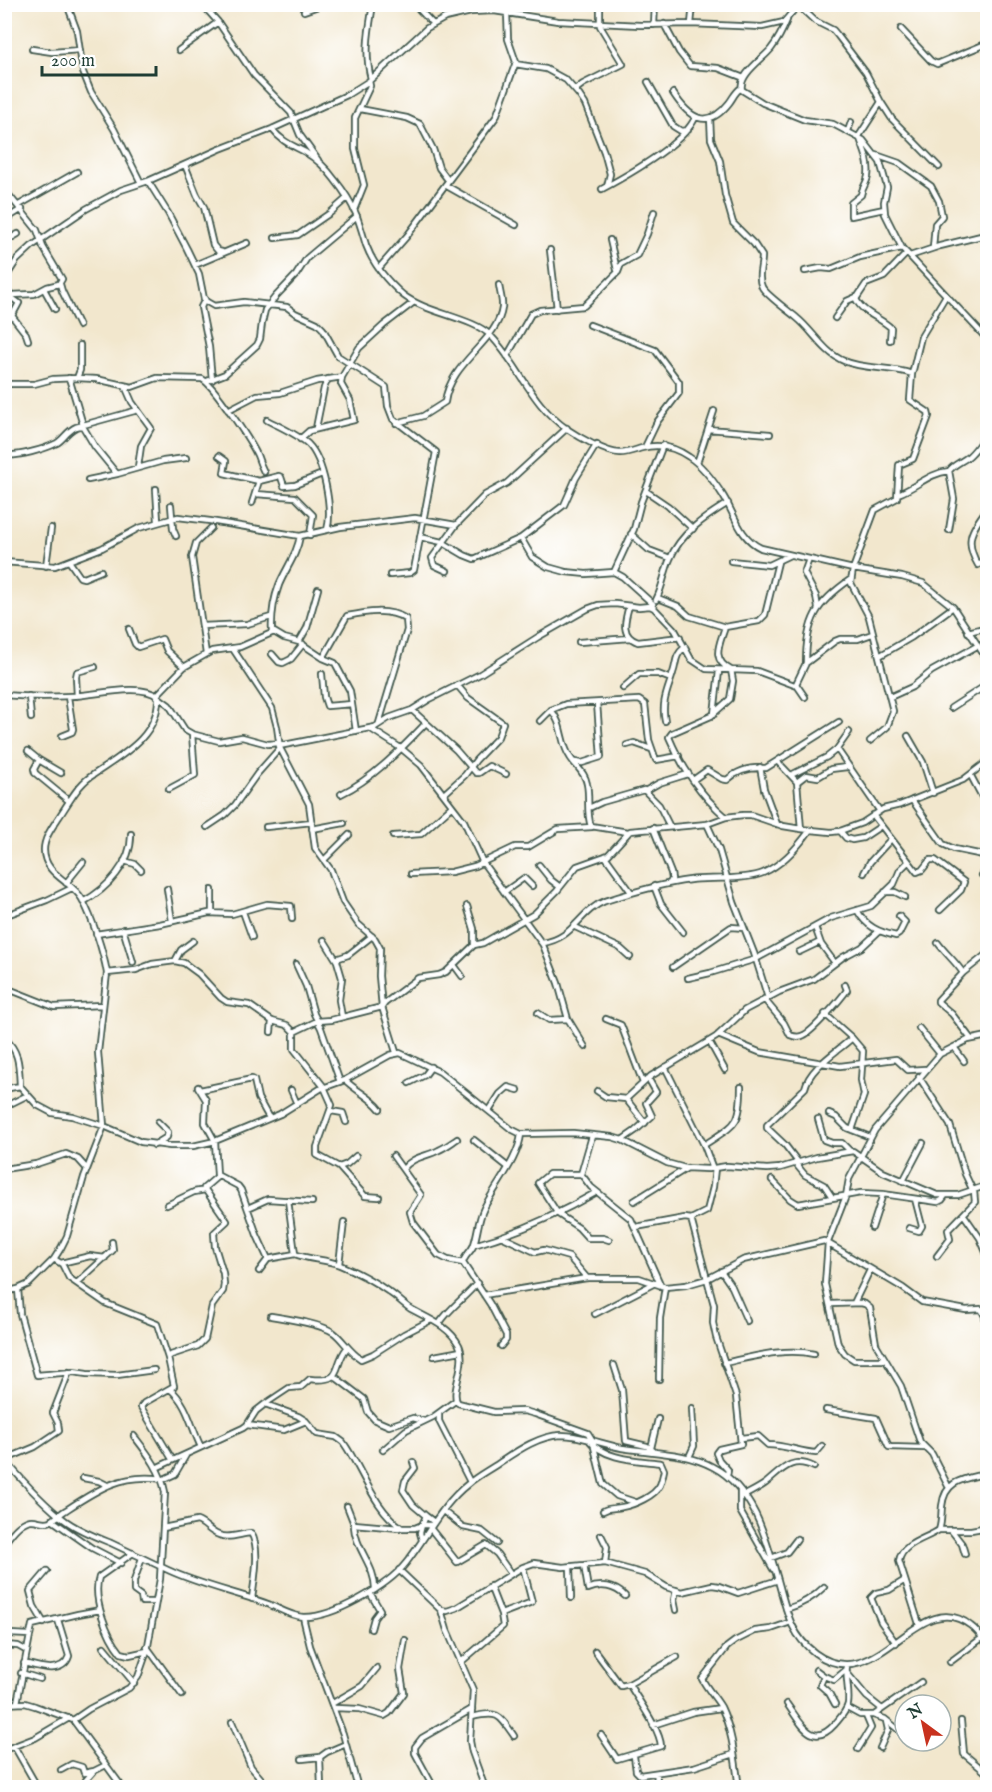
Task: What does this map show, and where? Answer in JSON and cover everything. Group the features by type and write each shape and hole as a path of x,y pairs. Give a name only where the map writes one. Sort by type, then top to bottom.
{"street":[{"path":"67,4 77,31 83,72 91,92 114,129 141,183"},
{"path":"202,4 218,22 249,69 289,110 300,135 320,163 336,180 356,213 369,251 392,286 414,302 468,323 489,334 507,356 534,397 567,428 619,453 645,447 663,446 677,450 697,462 712,478 741,529 753,544 761,548 853,569 902,577 928,586 953,607 987,661"},
{"path":"304,11 324,4"},
{"path":"4,384 34,384 69,378 96,379 125,386 136,386 161,378 192,378 210,381 225,374 257,345 263,317 269,305 296,275 307,258 356,213 364,184 355,149 355,118 370,86 367,59 368,33 373,6 360,4"},
{"path":"414,4 433,24"},
{"path":"575,90 623,64 615,47 601,28 600,4"},
{"path":"654,4 654,25"},
{"path":"691,24 693,4"},
{"path":"673,93 686,111 695,118 710,118 729,104 741,88 744,78 771,49 781,35 787,20 799,5 815,21 833,30 866,73 881,102 897,124 939,167"},
{"path":"5,276 17,260 41,239 86,209 121,190 148,182 347,95 370,80 433,24 461,14 493,6 507,13 546,20 762,27 780,24 787,20"},
{"path":"379,268 407,236 496,117 515,64 508,39 507,13"},
{"path":"179,50 218,22"},
{"path":"664,24 679,52 690,66 718,68 744,78"},
{"path":"901,29 931,62 937,64 987,43"},
{"path":"32,49 52,52 80,50"},
{"path":"515,64 546,69 561,77 584,102 604,152 610,174 605,188 666,150 688,130 695,118"},
{"path":"648,82 673,126 681,131 688,130"},
{"path":"741,88 745,93 763,103 805,120 833,124 859,136 880,162 887,187 884,209 902,248 987,340"},
{"path":"859,136 881,102"},
{"path":"360,109 407,118 420,124 433,149 446,183 516,225"},
{"path":"710,118 711,139 720,163 725,195 733,223 762,256 759,274 763,290 798,318 840,359 850,363 912,374"},
{"path":"848,131 851,122"},
{"path":"272,129 285,142 320,163"},
{"path":"859,136 867,158 868,179 861,195 851,203 851,216 884,209"},
{"path":"876,155 899,163 935,191 942,216 935,224 933,248"},
{"path":"185,165 196,195 204,207 213,245 222,252"},
{"path":"9,217 20,207 77,172"},
{"path":"148,182 168,213 195,265 204,299 201,308 209,347 210,381 256,453 264,472"},
{"path":"4,189 20,207 41,239 42,246 62,279 60,284 62,291 80,326"},
{"path":"275,237 289,238 298,235 347,198"},
{"path":"507,356 531,314 540,310 584,306 618,272 621,264 633,258 641,248 654,212"},
{"path":"4,242 18,234"},
{"path":"836,318 847,301 857,297 866,284 884,277 909,255 981,236"},
{"path":"610,240 618,272"},
{"path":"195,265 247,243"},
{"path":"805,271 830,269 860,257 902,248"},
{"path":"550,250 557,309"},
{"path":"11,295 34,294 60,284"},
{"path":"396,423 423,416 444,404 454,375 489,334 502,308 499,285"},
{"path":"44,290 55,309"},
{"path":"4,292 19,303 13,313 13,319 23,329 28,340"},
{"path":"857,297 856,301 862,308 884,320 891,328 890,340"},
{"path":"870,741 883,732 891,721 893,711 867,609 852,585 851,579 875,510 894,501 898,494 899,465 913,459 929,416 926,411 910,400 912,374 922,335 945,297"},
{"path":"204,299 214,306 237,302 287,307 318,323 338,356 386,387 390,413 396,423 436,453 413,572 390,575"},
{"path":"300,439 316,428 354,420 350,398 340,382 342,377 359,348 414,302"},
{"path":"590,325 655,350 679,381 679,393 657,422 645,447"},
{"path":"77,378 80,370 80,345"},
{"path":"228,410 257,395 280,393 342,377"},
{"path":"69,378 82,425 95,447 117,474"},
{"path":"316,428 328,379"},
{"path":"125,386 151,428 141,446 138,467"},
{"path":"4,455 26,454 57,443 69,430 138,410"},
{"path":"697,462 714,411"},
{"path":"267,420 300,439 315,454 322,474 329,511 327,530"},
{"path":"447,571 432,563 433,555 456,525 485,495 507,483 567,428"},
{"path":"708,429 770,434"},
{"path":"898,494 910,490 932,474 949,471 969,456 987,431"},
{"path":"420,537 442,542 474,559 520,538 564,505 576,478 597,444"},
{"path":"614,572 631,534 663,446"},
{"path":"219,456 225,461 223,471 225,474 259,481 279,476 284,486 296,485 322,474"},
{"path":"88,480 163,461 186,458"},
{"path":"949,471 954,499 949,530"},
{"path":"252,502 259,481"},
{"path":"156,489 158,521"},
{"path":"646,491 668,506 693,529"},
{"path":"256,494 289,496 297,499 313,515 310,535"},
{"path":"4,695 68,697 134,690 150,692 169,705 185,730 212,740 242,737 279,746 371,729 393,716 412,710 502,661 587,609 609,604 652,605 658,598 670,558 676,548 693,529 728,503"},
{"path":"171,505 176,536"},
{"path":"987,509 972,528 970,545 970,551 978,565 987,560"},
{"path":"4,562 55,566 102,548 139,528 172,518 210,520 300,536 387,520 423,518 456,525"},
{"path":"46,566 51,528"},
{"path":"206,654 192,557 196,543 212,528"},
{"path":"631,534 646,548 670,558"},
{"path":"272,633 271,617 279,584 295,556 300,536"},
{"path":"520,538 534,559 552,568 586,574 614,572 623,576 671,624 691,659 702,667 719,671 757,671 797,686 805,697"},
{"path":"731,561 763,565 778,562 790,555"},
{"path":"809,559 804,573 816,596 818,608"},
{"path":"69,561 80,577 84,578 101,571"},
{"path":"658,598 678,606 689,616 724,627 764,618 778,562"},
{"path":"806,663 814,615 835,591 851,579"},
{"path":"272,654 283,663 291,658 307,628 318,590"},
{"path":"629,606 624,626 630,638"},
{"path":"880,655 905,641 953,607"},
{"path":"323,658 347,616 387,612 403,616 407,620 403,644 378,725"},
{"path":"202,626 247,624 271,617"},
{"path":"724,627 718,654 723,666 731,670"},
{"path":"968,632 987,627"},
{"path":"129,629 138,647 162,639 167,651 184,667"},
{"path":"4,1292 29,1284 54,1259 67,1236 87,1169 104,1126 98,1052 107,973 103,953 83,902 72,888 51,870 44,850 50,830 69,801 90,777 129,750 147,732 158,709 157,696 184,667 217,649 233,649 272,633 301,643 336,664 350,691 356,731"},
{"path":"797,686 798,676 806,663 835,641 858,639 872,634"},
{"path":"579,642 630,638 638,642 680,637"},
{"path":"890,697 910,689 932,671 977,646"},
{"path":"664,721 663,701 674,670 674,661 685,647"},
{"path":"233,649 272,708 278,727 279,746 309,804 315,848 331,870 343,902 358,924 377,942 382,954 379,976 382,1006 396,1052 431,1067 511,1129 521,1134 573,1133 612,1137 667,1163 687,1168 734,1166 767,1170 850,1151 857,1153 872,1166 903,1181 945,1196 974,1191 987,1185"},
{"path":"77,696 78,672 95,667"},
{"path":"726,817 711,803 688,774 669,735 714,714 730,699 733,681 731,670"},
{"path":"714,714 719,671"},
{"path":"322,674 326,705 352,704"},
{"path":"623,688 639,674 658,674 671,679"},
{"path":"951,708 987,684"},
{"path":"444,794 465,775 470,766 498,737 503,722 471,700 457,685"},
{"path":"29,696 31,718"},
{"path":"62,736 72,732 73,729 68,697"},
{"path":"540,721 551,710 567,704 633,700 644,703 651,749 656,760 679,756"},
{"path":"575,762 601,757 597,703"},
{"path":"412,710 456,750 478,774 489,766 506,774"},
{"path":"551,710 558,721 570,758 580,768 587,783 588,816 592,827"},
{"path":"693,780 707,770 727,780 735,773 760,767 766,768 839,722"},
{"path":"341,794 354,788 402,749 425,724"},
{"path":"371,729 402,749 427,772 467,825 483,863 542,943 558,982 568,1019 585,1047"},
{"path":"791,775 819,762 837,749 849,732"},
{"path":"169,789 195,775 192,734"},
{"path":"908,736 923,762 933,793"},
{"path":"627,745 633,743 651,749"},
{"path":"207,827 235,805 279,746"},
{"path":"837,749 847,767 879,810"},
{"path":"28,751 61,773"},
{"path":"39,760 34,769 35,773 69,801"},
{"path":"411,874 452,872 483,863 515,847 528,847 558,829 592,827 628,832 707,824 726,817 751,815 801,829 840,831 861,823 879,810 900,806 971,776 987,761"},
{"path":"778,762 797,782 801,829"},
{"path":"760,767 764,789 777,824"},
{"path":"797,782 807,775 818,777 831,769 847,767"},
{"path":"589,808 612,799 645,791 659,783 688,774"},
{"path":"971,776 987,808"},
{"path":"645,791 659,805 670,827"},
{"path":"912,800 943,844 954,849 987,856"},
{"path":"393,836 421,834 452,806"},
{"path":"873,815 918,873 930,860 935,860 963,882 958,893 940,910"},
{"path":"266,827 312,822"},
{"path":"312,829 344,823"},
{"path":"707,824 719,850 726,878 756,959 766,998 790,1035 794,1037 805,1035 846,991 845,985"},
{"path":"840,831 846,838 858,840 881,826"},
{"path":"652,828 671,873 670,883"},
{"path":"542,943 556,940 575,927 594,906 631,892 670,883 763,873 781,862 810,830"},
{"path":"294,1032 317,1021 382,1006 418,978 439,975 454,965 474,945 483,943 526,919 545,903 579,864 605,856 628,832"},
{"path":"83,902 107,886 130,848 131,834"},
{"path":"325,860 349,835"},
{"path":"864,873 870,862 891,839"},
{"path":"605,856 631,892"},
{"path":"124,861 135,864 141,870"},
{"path":"66,883 83,862"},
{"path":"688,978 710,974 756,959 831,918 872,905 894,884 900,870 908,862"},
{"path":"539,865 551,880 560,886"},
{"path":"982,874 987,878"},
{"path":"504,892 524,878 532,886"},
{"path":"654,886 661,904 683,932"},
{"path":"4,916 72,888"},
{"path":"167,889 172,921"},
{"path":"212,890 212,913"},
{"path":"885,892 895,892 905,897"},
{"path":"96,934 212,913 232,914 267,904 290,905 292,919"},
{"path":"467,906 474,929 474,945"},
{"path":"857,910 863,919 878,932 898,935 905,921 898,916"},
{"path":"243,912 252,937"},
{"path":"575,927 620,948 630,957"},
{"path":"673,967 730,927 744,928"},
{"path":"815,927 820,942 835,963"},
{"path":"123,929 133,962"},
{"path":"626,1099 648,1078 718,1035 736,1016 766,998 814,979 862,947 878,932"},
{"path":"336,959 348,955 372,936"},
{"path":"324,940 336,959 342,978 339,1000 342,1017"},
{"path":"174,961 181,950 193,941"},
{"path":"799,952 820,942"},
{"path":"938,943 963,973"},
{"path":"971,1039 952,1014 938,1001 963,973 987,953"},
{"path":"107,973 136,970 152,964 174,961 186,964 227,1002 249,1005 272,1021 287,1025 294,1032 294,1049 324,1087 331,1102 331,1111 316,1152 320,1158 339,1167 365,1196 379,1197"},
{"path":"296,964 343,1081 369,1098 380,1109"},
{"path":"454,965 462,976"},
{"path":"11,990 54,1007 102,1005"},
{"path":"537,1013 549,1020 568,1019"},
{"path":"825,1014 863,1051 861,1080 864,1095 852,1130"},
{"path":"606,1019 621,1025 643,1083"},
{"path":"271,1032 272,1021"},
{"path":"919,1028 940,1054"},
{"path":"718,1035 759,1052 822,1063 840,1066 897,1059 908,1070 925,1070"},
{"path":"884,1360 856,1360 845,1353 838,1344 825,1276 828,1242 846,1196 847,1186 870,1137 940,1054 971,1039 987,1036"},
{"path":"4,1038 15,1047 20,1086 43,1110 104,1126 141,1142 154,1145 193,1146 215,1141 269,1118 324,1087 343,1081 396,1052"},
{"path":"833,1197 824,1185 805,1175 785,1145 767,1128 767,1125 805,1088 808,1079 822,1063 852,1038"},
{"path":"709,1041 725,1070"},
{"path":"954,1047 964,1061"},
{"path":"409,1083 426,1075 431,1067"},
{"path":"636,1227 654,1222 691,1219 704,1214 713,1187 714,1168 665,1067"},
{"path":"919,1077 948,1123 965,1174 974,1191 975,1202 947,1231 950,1239 937,1256"},
{"path":"268,1259 256,1235 248,1208 238,1186 219,1176 215,1165 215,1141 206,1124 206,1100 199,1088 252,1078 258,1098 269,1118"},
{"path":"622,1140 652,1115 646,1103 656,1094 648,1078"},
{"path":"4,1089 20,1086"},
{"path":"489,1111 504,1089 512,1087 518,1090"},
{"path":"704,1145 738,1119 741,1109 741,1087"},
{"path":"291,1090 297,1104"},
{"path":"597,1091 606,1096 626,1099 645,1123"},
{"path":"4,1107 28,1095"},
{"path":"331,1111 343,1113 346,1122"},
{"path":"829,1114 836,1117 847,1128 870,1137"},
{"path":"818,1119 824,1140 842,1143 850,1151"},
{"path":"154,1145 166,1137 168,1132 158,1122"},
{"path":"463,1263 464,1257 474,1245 480,1218 508,1167 520,1142 521,1134"},
{"path":"581,1174 592,1136"},
{"path":"403,1169 418,1157 437,1152 457,1139"},
{"path":"474,1140 508,1167"},
{"path":"903,1181 923,1143"},
{"path":"4,1169 36,1164 66,1154 78,1160 87,1169"},
{"path":"339,1167 347,1164 356,1156"},
{"path":"393,1156 421,1195 410,1212 413,1222 440,1257 463,1263 506,1335 506,1340 501,1346"},
{"path":"634,1201 687,1168"},
{"path":"581,1174 549,1173 539,1181 558,1214 579,1228 588,1238 609,1240"},
{"path":"581,1174 591,1187 631,1219 663,1286 659,1378"},
{"path":"205,1190 207,1184 219,1176"},
{"path":"772,1180 796,1204 807,1204 855,1193 884,1194 938,1202 945,1196"},
{"path":"847,1186 855,1193"},
{"path":"167,1205 190,1193 205,1190"},
{"path":"168,1358 198,1346 205,1339 213,1306 223,1291 223,1273 213,1237 215,1230 227,1221 205,1190"},
{"path":"474,1245 503,1237 558,1214 595,1193"},
{"path":"872,1228 884,1194"},
{"path":"248,1208 268,1199 312,1202"},
{"path":"909,1228 919,1231 922,1226 915,1199"},
{"path":"288,1200 295,1254"},
{"path":"964,1215 980,1238 987,1257"},
{"path":"691,1219 714,1305 713,1323 716,1337 736,1396 741,1444 717,1450 718,1460 728,1470 727,1476"},
{"path":"339,1264 344,1222"},
{"path":"503,1237 535,1252 544,1250 569,1257 587,1278"},
{"path":"484,1295 587,1278 639,1278 663,1286 686,1285 707,1279 748,1258 820,1241 828,1242 924,1303 971,1310 980,1309 987,1304"},
{"path":"77,1283 113,1250 112,1242"},
{"path":"259,1271 268,1259 295,1254 339,1264 387,1290 410,1309 439,1324 456,1340 461,1351 462,1365 455,1401 439,1413 406,1430 383,1450"},
{"path":"60,1263 90,1256 105,1258"},
{"path":"54,1259 60,1263 69,1278 105,1303 157,1324 161,1331 174,1386 141,1407 172,1459"},
{"path":"854,1303 870,1270"},
{"path":"721,1271 732,1287 747,1320"},
{"path":"439,1324 451,1307 465,1297 477,1283"},
{"path":"595,1314 655,1283"},
{"path":"18,1289 20,1314 36,1374 39,1376 69,1372 117,1374 154,1370"},
{"path":"831,1304 865,1304 870,1308 874,1341 901,1386 920,1442 935,1458 948,1486"},
{"path":"980,1309 984,1312 986,1321 987,1341"},
{"path":"271,1316 333,1332 358,1358 364,1358 431,1320"},
{"path":"156,1468 247,1425 256,1411 289,1388 301,1387 310,1379 322,1380 334,1376 339,1369 341,1356 347,1348"},
{"path":"434,1356 461,1351"},
{"path":"724,1362 802,1351 814,1354"},
{"path":"614,1365 622,1390 625,1439 627,1442 653,1450"},
{"path":"69,1372 53,1413 59,1431 35,1447 5,1460 58,1515 81,1530 207,1586 252,1599 295,1616 303,1617 333,1610 373,1592 399,1570 443,1511 470,1482 516,1452 548,1437 561,1435 592,1443 689,1457 727,1476 754,1509 794,1632 815,1653 847,1670 867,1697 882,1709"},
{"path":"334,1376 364,1399 368,1412 375,1420 389,1426 412,1418 424,1421"},
{"path":"170,1389 185,1407 201,1447"},
{"path":"455,1401 478,1409 524,1412 543,1416 588,1433 603,1484 621,1498 636,1502"},
{"path":"265,1404 306,1421 317,1434 336,1437 343,1442 383,1509 402,1528"},
{"path":"689,1457 694,1446 692,1408"},
{"path":"826,1410 876,1418 888,1447 925,1448"},
{"path":"439,1413 439,1421 470,1482"},
{"path":"653,1450 658,1419"},
{"path":"247,1425 284,1430 306,1421"},
{"path":"4,1750 41,1735 117,1695 134,1683 147,1649 156,1602 165,1492 156,1468 134,1436"},
{"path":"741,1438 758,1436 768,1445 778,1445 804,1453 816,1453 822,1446"},
{"path":"592,1443 603,1453 661,1463 664,1470 659,1487 636,1502 619,1508 610,1507 603,1511"},
{"path":"4,1544 27,1521 43,1523 52,1520 107,1485 129,1478 162,1479 175,1474 186,1455"},
{"path":"413,1462 415,1468 405,1480 403,1490 413,1505 426,1516 457,1562 486,1545 497,1554 511,1574"},
{"path":"744,1496 785,1467 800,1463 813,1467"},
{"path":"939,1530 943,1498 948,1486 957,1481 987,1473"},
{"path":"83,1478 107,1485"},
{"path":"740,1491 740,1510 777,1578"},
{"path":"347,1506 356,1535 374,1576 373,1592 380,1610 374,1618 371,1629"},
{"path":"443,1511 463,1527 482,1531 496,1543"},
{"path":"422,1540 420,1533 426,1516"},
{"path":"52,1520 92,1548 121,1563"},
{"path":"163,1528 197,1521 225,1537 251,1533 254,1535 256,1554 252,1599"},
{"path":"354,1524 402,1528 432,1525"},
{"path":"919,1624 899,1561 900,1556 911,1544 939,1530 971,1530 987,1527"},
{"path":"951,1530 962,1544 965,1554"},
{"path":"601,1535 607,1547 605,1563"},
{"path":"771,1558 787,1552 797,1539"},
{"path":"133,1553 99,1577 97,1594 100,1610 122,1653 129,1655 147,1649"},
{"path":"142,1558 134,1581 134,1591 141,1596 142,1602 156,1602"},
{"path":"441,1610 456,1608 490,1586 534,1563 570,1567 605,1563 645,1574 682,1592 719,1586 738,1593 777,1578"},
{"path":"584,1564 585,1574 594,1586 613,1587 626,1596"},
{"path":"501,1614 532,1602 523,1567"},
{"path":"570,1567 571,1598"},
{"path":"399,1570 441,1610 473,1690 471,1746 485,1788"},
{"path":"44,1623 34,1606 30,1591 47,1571"},
{"path":"896,1643 881,1622 872,1598 876,1593 889,1590 905,1580"},
{"path":"461,1662 502,1626 501,1614 490,1586"},
{"path":"786,1609 798,1606 824,1587"},
{"path":"676,1590 674,1600 676,1610"},
{"path":"17,1703 32,1625 100,1610"},
{"path":"303,1617 310,1646 334,1706 358,1788"},
{"path":"816,1670 834,1680 847,1670 896,1643 919,1624 935,1617 959,1618 972,1626 987,1645"},
{"path":"24,1663 41,1669 62,1666 68,1660 69,1656 58,1620"},
{"path":"739,1788 730,1734 721,1708 702,1679 727,1647 755,1631 771,1629 791,1622"},
{"path":"9,1634 30,1635"},
{"path":"950,1662 982,1638"},
{"path":"334,1706 359,1709 384,1716 389,1713 404,1693 400,1669 405,1640"},
{"path":"4,1645 18,1646 27,1651"},
{"path":"104,1647 134,1683"},
{"path":"147,1649 182,1695"},
{"path":"595,1651 620,1685 628,1684 677,1657"},
{"path":"334,1706 357,1690 377,1668"},
{"path":"787,1704 808,1733 815,1736 823,1734 847,1708 847,1670"},
{"path":"21,1673 40,1679"},
{"path":"824,1676 820,1685 829,1693 835,1704"},
{"path":"847,1708 866,1716 873,1715 921,1682"},
{"path":"601,1735 617,1760 661,1746 653,1725 628,1684"},
{"path":"4,1704 17,1703 35,1706 71,1719 123,1788"},
{"path":"653,1725 693,1712 721,1708"},
{"path":"434,1788 415,1753 415,1748 422,1738 472,1709"},
{"path":"472,1717 487,1713 498,1715 514,1736"},
{"path":"873,1715 885,1719 893,1725"},
{"path":"858,1749 871,1728 866,1716"},
{"path":"880,1748 888,1730 885,1719"},
{"path":"961,1721 964,1754 987,1774"},
{"path":"232,1722 251,1767 269,1788"},
{"path":"302,1759 320,1757 346,1744"},
{"path":"14,1746 38,1788"},
{"path":"634,1756 638,1773 657,1773 694,1767 734,1754"},
{"path":"320,1757 321,1788"},
{"path":"62,1770 72,1764 82,1767 84,1773 106,1765"},
{"path":"86,1780 94,1771"},
{"path":"656,1788 657,1773"},
{"path":"277,1788 283,1784"}]}
